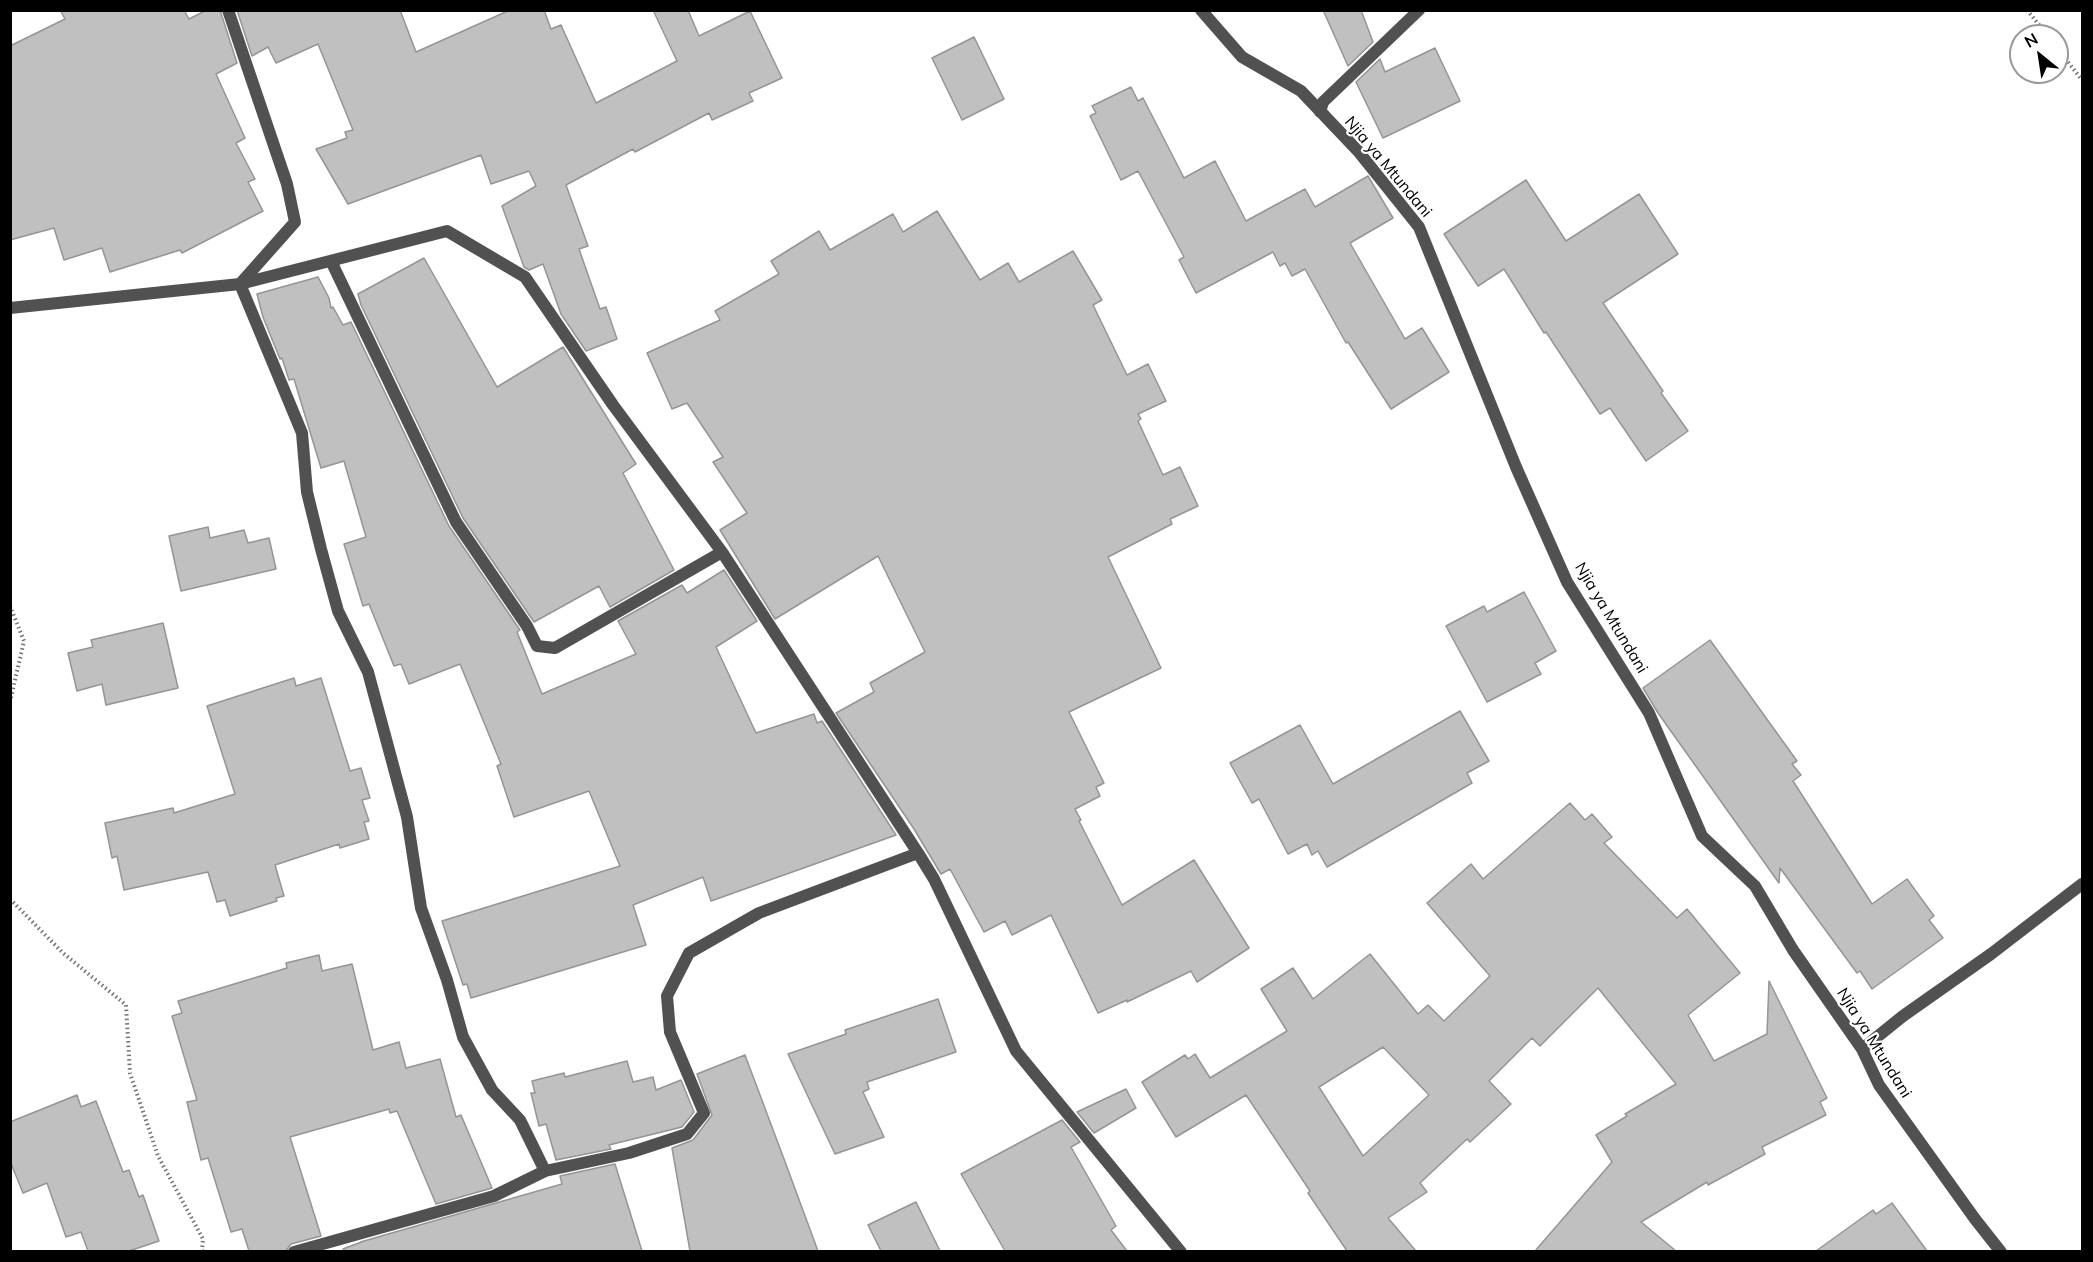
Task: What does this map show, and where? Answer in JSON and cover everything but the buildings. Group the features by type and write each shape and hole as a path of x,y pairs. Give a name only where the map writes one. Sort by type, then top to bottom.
{"street":[{"path":"228,10 287,184 295,222 240,284"},
{"name":"Njia ya Mtundani","path":"1201,10 1242,57 1301,91 1358,151 1419,227 1516,466 1567,582 1649,713 1702,836 1755,886 1793,950 1862,1049 1879,1084 1975,1219 2001,1251"},
{"path":"1320,112 1323,102 1419,10"},
{"path":"10,308 240,284 447,231 525,277 613,405 722,552 918,853 934,879 1016,1051 1181,1251"},
{"path":"331,261 456,522 527,626 537,646 555,648 722,552"},
{"path":"240,284 302,433 307,492 327,570 338,611 368,672 406,817 421,908 447,980 463,1037 492,1090 520,1120 545,1171"},
{"path":"294,1251 494,1196 545,1171 629,1153 687,1134 704,1113 670,1032 667,996 689,953 759,913 918,853"},
{"path":"1862,1049 1903,1016 1991,954 2082,884"}],"path":[{"path":"2027,10 2038,24"},
{"path":"2069,63 2082,80"},
{"path":"10,702 24,641 11,609"},
{"path":"10,899 63,953 126,1005 130,1073 158,1156 203,1239 203,1251"}]}
